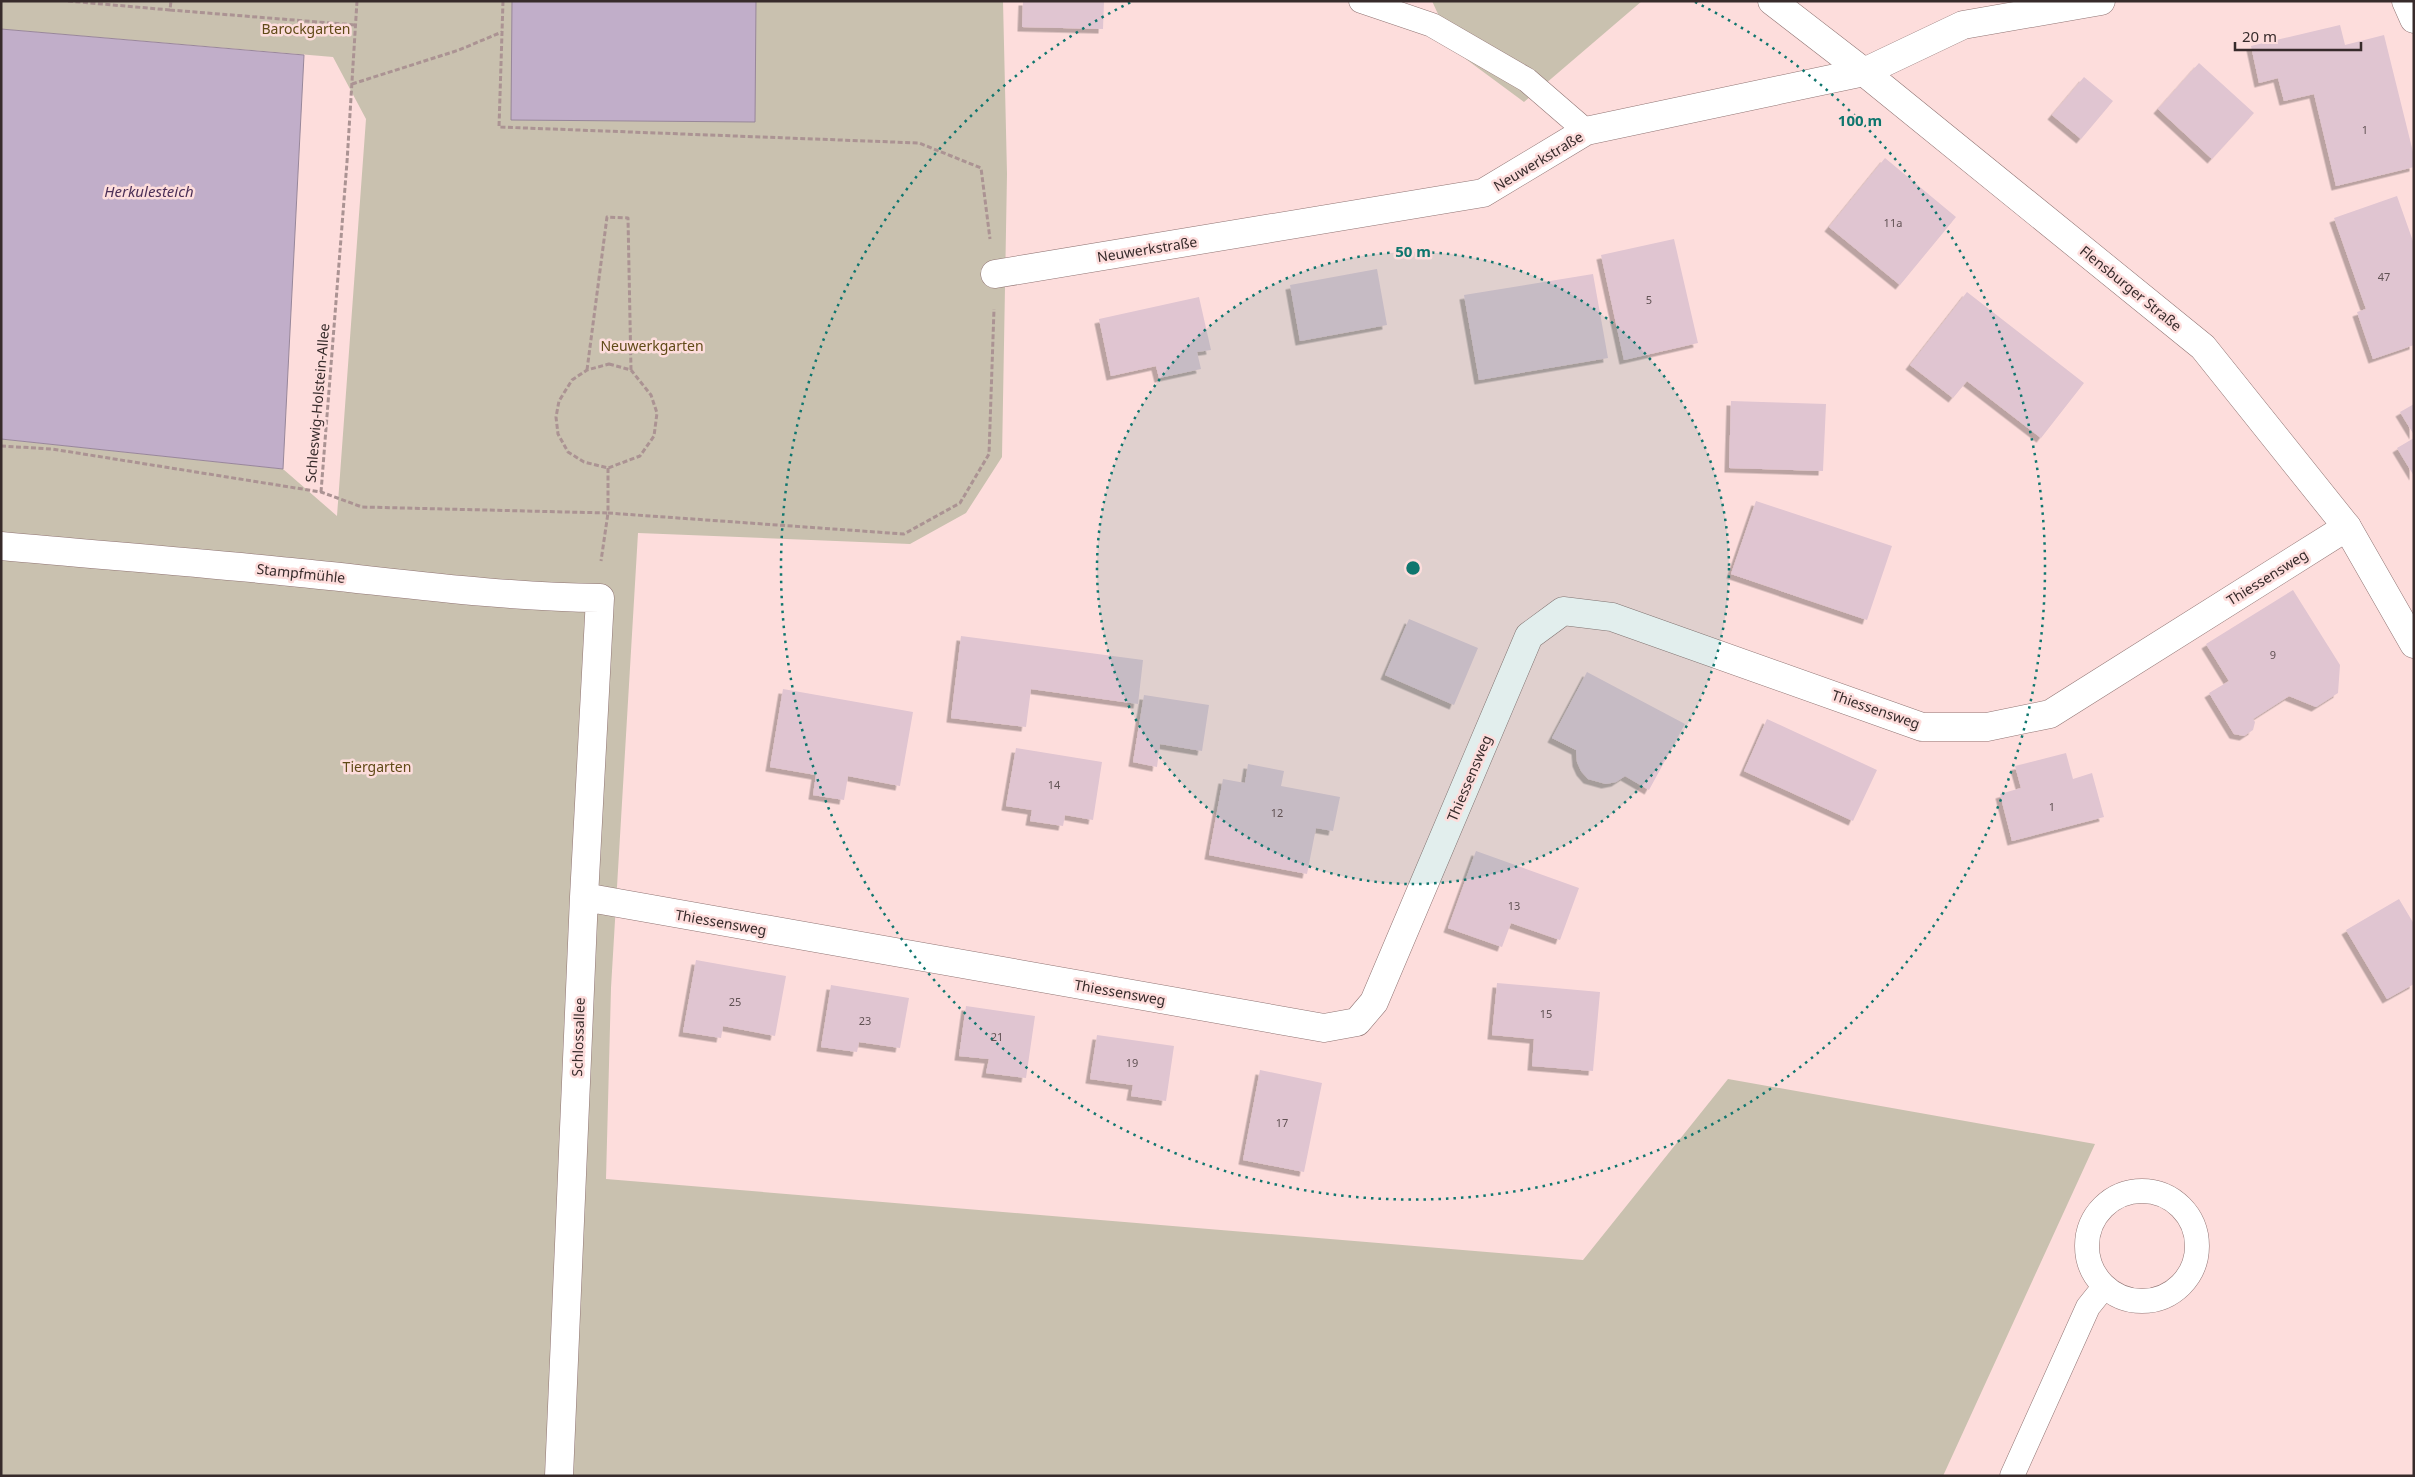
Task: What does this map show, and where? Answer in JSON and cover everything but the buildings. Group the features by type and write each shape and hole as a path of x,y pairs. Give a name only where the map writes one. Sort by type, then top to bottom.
{"street":[{"name":"Flensburger Straße","path":"1772,1 1864,72 2204,347 2347,528 2414,644"},
{"name":"Neuwerkstraße","path":"995,274 1483,193 1586,132 1864,72 1963,25 2101,1"},
{"path":"2406,1 2414,19"},
{"name":"Thiessensweg","path":"584,897 1324,1028 1357,1022 1374,1002 1529,636 1564,611 1612,617 1922,726 1987,727 2050,714 2347,528"},
{"name":"Stampfmühle","path":"1,546 292,572 460,591 553,598 600,598"},
{"name":"Schlossallee","path":"559,1476 584,897 600,598"}],"lane":[{"path":"1361,1 1403,9 1527,80 1586,132"},
{"path":"2133,1191 2151,1191 2169,1198 2183,1209 2194,1225 2198,1244 2196,1262 2188,1279 2174,1292 2157,1300 2138,1302 2120,1298 2104,1287 2093,1273 2088,1257 2087,1239 2092,1222 2102,1208 2116,1197 2133,1191"},
{"path":"2012,1476 2088,1308 2104,1287"}],"path":[{"path":"68,1 356,24"},
{"path":"170,10 172,1"},
{"name":"Schleswig-Holstein-Allee","path":"357,1 321,492 362,507 608,513 904,534 960,503 989,454 995,274 981,168 918,143 500,126 502,32"},
{"path":"352,84 459,50 502,32 503,1"},
{"path":"587,370 607,217 628,218 631,370"},
{"path":"609,364 631,370 651,394 657,413 654,436 640,456 608,468 584,462 568,452 558,434 556,417 559,401 572,380 587,370 609,364"},
{"path":"1,446 52,449 321,492"},
{"path":"600,598 601,554 608,513 608,468"}],"green space":[{"path":"1,1 1003,1 1007,174 1002,457 966,513 910,544 638,533 611,988 606,1179 1583,1260 1728,1079 2095,1144 1943,1476 1,1476 1,439 283,469 337,516 366,119 333,57 1,29"},
{"path":"1432,1 1642,1 1524,102 1455,51"}],"water":[{"path":"512,1 756,1 755,122 511,120"},
{"name":"Herkulesteich","path":"1,29 304,55 283,469 1,439"}],"park label":[{"name":"Barockgarten","path":"306,28"},
{"name":"Neuwerkgarten","path":"652,345"},
{"name":"Tiergarten","path":"377,766"}]}
